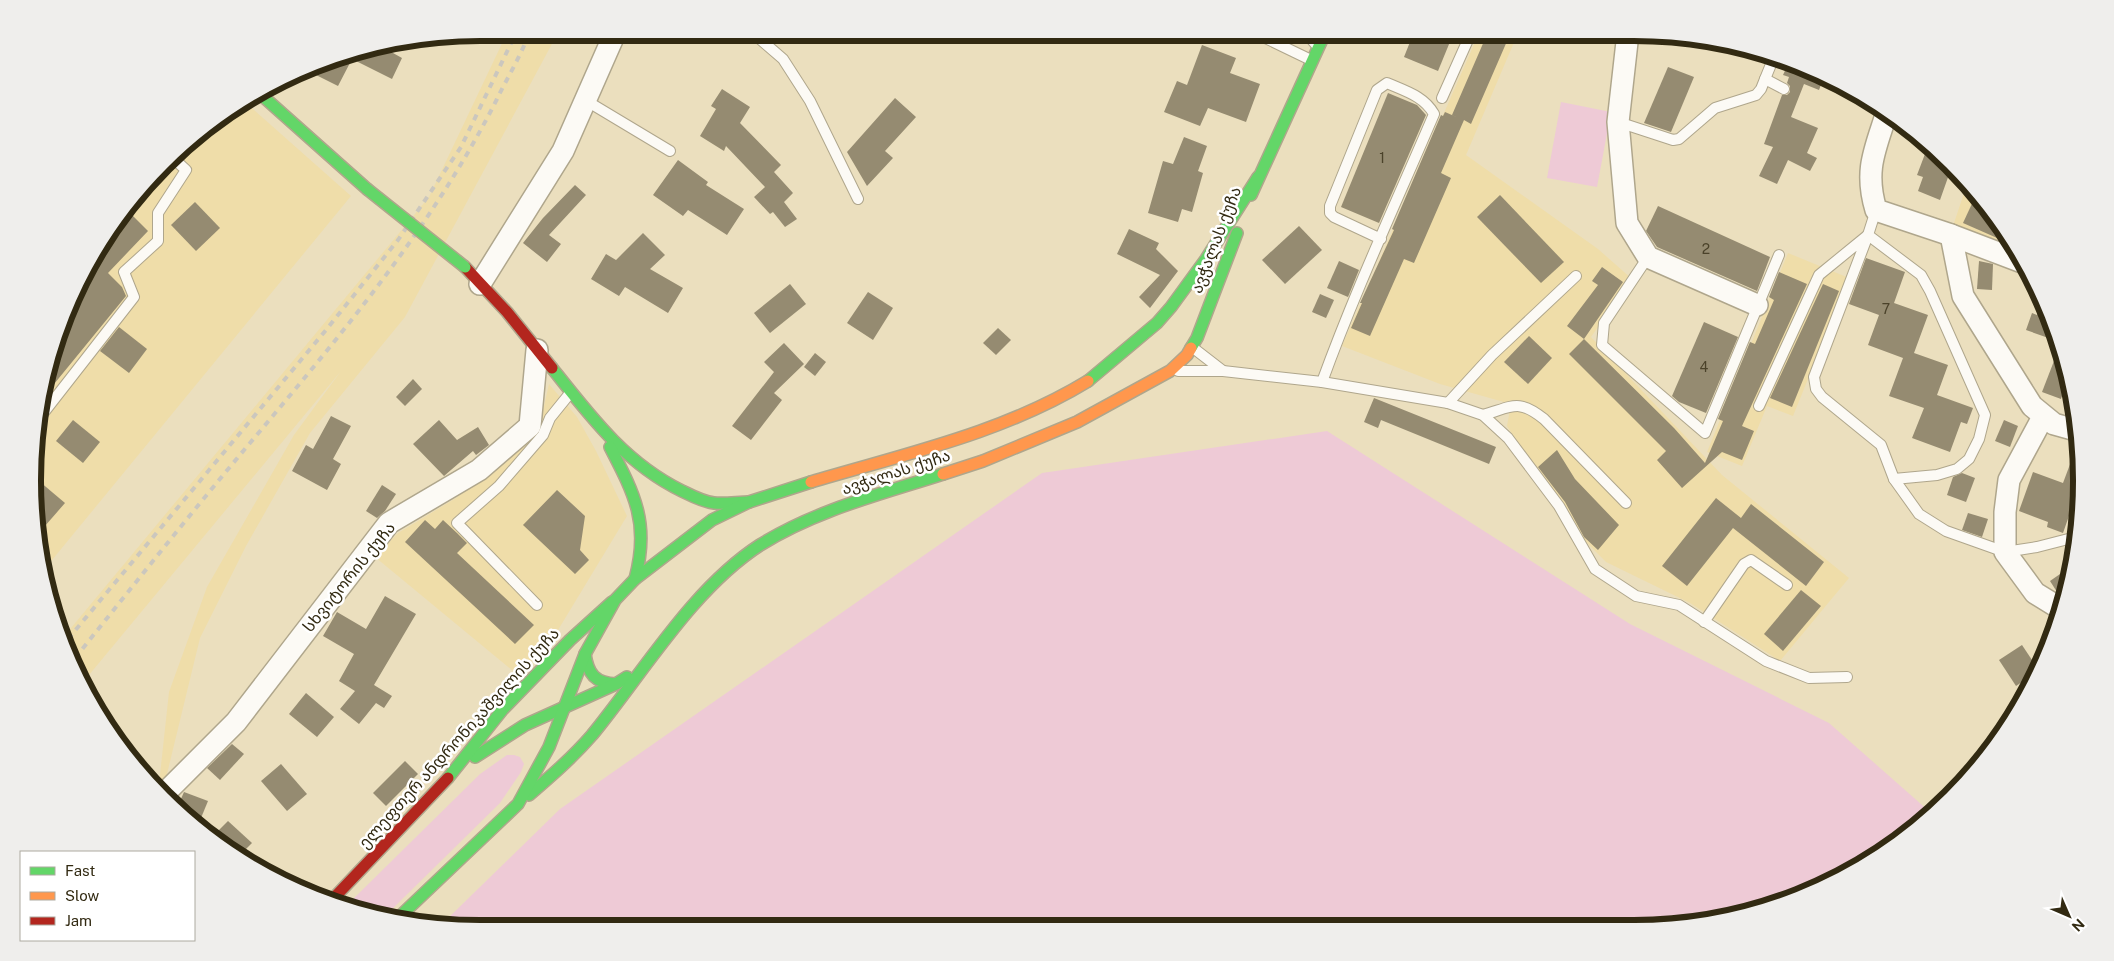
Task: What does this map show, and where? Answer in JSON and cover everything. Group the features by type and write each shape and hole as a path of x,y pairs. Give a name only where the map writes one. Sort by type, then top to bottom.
{"main road":[{"name":"ავჭალას ქუჩა","path":"518,804 554,774 591,736 648,662 714,583 760,544 788,529 846,504 983,461 1043,436 1103,408 1170,371 1180,363 1192,347 1258,177 1320,41"},
{"path":"265,98 367,189 465,267 537,350 600,428 641,468 670,486 698,499 714,503 749,502"},
{"name":"ავჭალას ქუჩა","path":"615,600 635,579 689,536 712,520 749,502 780,491 973,434 1026,414 1093,378 1157,323 1171,308 1258,177"},
{"path":"1157,323 1173,324"},
{"path":"1184,331 1192,347"},
{"path":"600,428 630,487 641,519 642,549 635,579"},
{"path":"404,913 518,804 549,747 586,654 615,600"},
{"name":"ელეფთერ ანდრონიკაშვილის ქუჩა","path":"337,895 450,776 503,709 570,640 615,600"},
{"path":"586,654 587,667 596,680 604,684 616,684"},
{"path":"450,776 506,736 566,705 616,684 648,662"},
{"path":"506,736 513,736 529,745 535,755 535,772"}],"street":[{"path":"480,284 564,151 611,41"},
{"path":"1627,41 1618,122 1627,223 1648,257 1757,305"},
{"path":"1884,120 1870,165 1870,190 1876,210 2012,258"},
{"path":"1951,235 1963,296 2032,406 2043,417 2054,424 2070,428"},
{"name":"სხვიტორის ქუჩა","path":"169,789 236,722 389,522 479,470 530,426 537,350"},
{"path":"2043,417 2009,480 2005,512 2005,552 2035,593 2054,605"}],"lane":[{"path":"763,41 784,59 810,101 858,199"},
{"path":"1273,41 1312,60"},
{"path":"1313,41 1318,47"},
{"path":"1442,98 1467,41"},
{"path":"1618,122 1673,140 1679,139 1715,108 1731,101 1756,96 1761,89 1771,64"},
{"path":"1765,79 1784,89"},
{"path":"1322,382 1339,334 1381,239 1434,114 1428,104 1420,98 1387,83 1377,90 1330,206 1330,213 1334,217 1381,239"},
{"path":"586,100 670,151"},
{"path":"48,407 134,297 124,272 158,241 158,213 186,170 178,162"},
{"path":"1876,210 1814,377 1816,389 1822,397 1881,445 1894,479 1919,514 1946,531 2005,552 2037,548 2069,539"},
{"path":"1759,406 1819,275 1868,235"},
{"path":"1868,235 1921,275 1985,415 1979,440 1969,459 1957,469 1937,475 1894,479"},
{"path":"1648,257 1604,323 1602,345 1705,433 1778,255"},
{"path":"1448,402 1492,355 1576,276"},
{"path":"1192,347 1223,371"},
{"path":"1170,371 1223,371 1322,382 1448,402 1483,415 1508,438 1553,498 1595,569 1636,596 1679,605 1766,661 1809,678 1847,677"},
{"path":"537,605 457,522 499,486 543,435 550,418 571,391"},
{"path":"1483,415 1520,405 1531,408 1626,503"},
{"path":"1704,622 1744,564 1751,560 1787,585"}],"shaded area":[{"path":"503,41 553,41 405,317 310,433 246,546 200,638 166,778 161,782 159,780 169,692 207,587 294,435 341,371 88,676 68,631 429,197"},
{"path":"1475,41 1515,41 1466,155 1598,249 1632,279 1591,337 1722,475 1849,578 1780,661 1690,603 1606,562 1574,530 1507,426 1511,404 1440,384 1342,346"},
{"path":"1561,102 1611,112 1597,187 1547,178"},
{"path":"250,106 351,196 49,563 42,509 41,480 45,423 56,367 75,312 100,261 115,236 150,191 191,150 236,115"},
{"path":"1964,192 1999,236 2008,251 1953,226"},
{"path":"1788,253 1849,278 1793,416 1767,406 1742,466 1707,452"},
{"path":"549,384 577,417 596,451 627,516 558,630 518,675 375,557 398,533 456,498 540,424"},
{"path":"1327,431 1630,624 1829,723 1926,808 1878,846 1853,861 1802,886 1747,905 1691,916 1662,919 448,919 560,809 1042,473"},
{"path":"507,755 520,757 524,764 521,772 500,803 391,910 352,900 480,774"}],"building":[{"path":"1410,41 1450,41 1438,71 1404,57"},
{"path":"1484,41 1507,41 1471,124 1464,120 1441,173 1451,178 1414,263 1404,259 1370,336 1351,328 1441,115 1443,116 1445,112 1461,119 1452,115"},
{"path":"1202,45 1236,58 1230,73 1260,84 1246,122 1208,108 1200,126 1164,112 1177,81 1187,85"},
{"path":"390,51 402,58 392,79 354,60"},
{"path":"351,61 338,86 314,74"},
{"path":"1668,67 1694,77 1671,132 1644,123"},
{"path":"1786,69 1821,84 1819,90 1804,84 1791,117 1818,128 1807,153 1817,158 1810,171 1788,160 1777,184 1759,176 1773,147 1764,144 1782,95 1787,95 1790,92 1790,86 1787,83 1789,77 1783,75"},
{"path":"722,89 750,107 740,123 781,165 774,172 793,193 784,202 797,219 785,227 773,212 770,214 754,197 765,187 726,146 724,151 700,136 716,109 711,106"},
{"path":"1388,93 1417,105 1426,115 1379,223 1341,207"},
{"path":"895,98 916,117 885,151 893,158 867,186 847,152"},
{"path":"1184,137 1207,146 1198,171 1203,173 1192,212 1182,209 1178,222 1148,213 1163,161 1173,164"},
{"path":"1926,152 1949,175 1940,200 1918,191 1923,177 1917,175"},
{"path":"678,160 708,182 706,185 744,209 727,235 688,210 683,216 653,195"},
{"path":"575,185 586,195 549,235 561,244 547,262 523,243 543,218"},
{"path":"1500,195 1564,262 1541,283 1477,217"},
{"path":"195,202 220,228 196,251 171,225"},
{"path":"1973,202 2001,240 1963,223"},
{"path":"1658,206 1770,257 1757,291 1657,247 1646,231"},
{"path":"131,214 148,231 108,273 122,287 126,296 52,387 56,367 75,312 100,261"},
{"path":"1299,226 1322,250 1285,284 1262,260"},
{"path":"1129,229 1159,243 1156,249 1178,271 1150,308 1139,297 1160,275 1117,254"},
{"path":"643,233 665,255 650,269 683,288 668,313 625,287 619,296 591,279 606,254 616,260"},
{"path":"1866,258 1905,272 1894,303 1928,315 1914,353 1948,365 1937,395 1973,408 1967,424 1961,422 1950,452 1912,438 1924,408 1889,396 1903,358 1868,345 1879,315 1849,304"},
{"path":"1339,261 1359,270 1348,297 1327,288"},
{"path":"1979,261 1993,264 1992,290 1977,289"},
{"path":"1602,267 1623,282 1584,339 1567,326 1598,285 1592,281"},
{"path":"1779,272 1807,284 1742,426 1754,431 1742,460 1722,452 1682,488 1657,460 1666,451 1569,354 1584,339 1674,428 1705,463 1723,421 1718,419 1750,342 1755,344 1774,300 1769,297"},
{"path":"790,284 806,304 770,333 754,313"},
{"path":"1823,284 1839,291 1792,407 1770,398"},
{"path":"868,292 893,308 873,340 847,323"},
{"path":"1320,294 1334,300 1326,318 1312,312"},
{"path":"2039,311 2049,338 2026,330 2032,313 2037,315"},
{"path":"1704,322 1738,337 1706,413 1679,402 1672,396"},
{"path":"119,327 147,349 129,373 100,351"},
{"path":"998,328 1011,340 996,355 983,343"},
{"path":"1529,336 1552,358 1528,384 1504,362"},
{"path":"784,343 804,364 774,393 782,400 751,440 732,426 774,372 764,362"},
{"path":"815,353 826,362 815,376 804,367"},
{"path":"2055,358 2063,392 2061,399 2042,392"},
{"path":"413,379 422,389 405,406 396,397"},
{"path":"1374,398 1496,447 1489,464 1381,420 1378,428 1364,422"},
{"path":"331,416 351,426 333,459 341,464 327,490 292,471 306,445 313,449"},
{"path":"73,420 100,442 83,463 56,441"},
{"path":"439,420 457,440 478,427 489,445 476,455 473,451 444,476 413,444"},
{"path":"2004,420 2018,426 2010,447 1995,441"},
{"path":"1557,450 1575,479 1619,525 1598,550 1584,537 1565,502 1538,467"},
{"path":"2072,458 2072,507 2063,533 2047,527 2048,522 2019,511 2033,472 2063,483"},
{"path":"1962,473 1975,478 1966,502 1947,495 1953,477"},
{"path":"41,483 65,503 44,527"},
{"path":"382,485 396,494 385,511 377,518 366,511"},
{"path":"557,490 585,516 580,550 589,560 575,574 523,525"},
{"path":"1716,498 1741,518 1751,504 1824,562 1806,586 1733,528 1687,586 1662,566"},
{"path":"1968,513 1988,519 1982,537 1962,530"},
{"path":"425,520 435,529 443,520 457,533 467,543 457,553 534,625 515,644 405,542"},
{"path":"2063,572 2058,593 2050,581"},
{"path":"1801,590 1821,606 1783,651 1764,634"},
{"path":"385,596 416,614 374,685 392,696 384,708 376,703 359,724 340,709 355,691 339,681 354,654 323,636 337,612 366,629"},
{"path":"2022,645 2033,662 2024,681 2016,686 1999,660"},
{"path":"306,693 334,717 317,737 289,714"},
{"path":"232,744 244,754 220,780 207,768"},
{"path":"405,761 418,774 386,806 373,793"},
{"path":"281,764 307,794 287,811 261,781"},
{"path":"184,792 208,801 201,818 180,801"},
{"path":"228,821 252,843 244,851 217,832"}],"railway":[{"path":"70,636 326,330 398,240 461,147 512,41"},
{"path":"78,655 206,496 318,362 384,278 415,235 472,146 526,41"}],"traffic: fast":[{"path":"1251,195 1321,41"},
{"path":"265,98 367,189"},
{"path":"1088,381 1157,323 1171,307 1206,259 1258,177"},
{"path":"367,189 465,267"},
{"path":"1191,348 1197,338 1237,233"},
{"path":"552,368 580,404 610,437 626,453 662,480 706,501 714,503 749,502"},
{"path":"610,447 627,480 638,510 641,542 635,579"},
{"path":"529,795 570,759 592,735 690,608 735,563 781,533 826,512 943,474"},
{"path":"404,913 518,804 549,747 585,654 615,600 635,579 712,520 749,502 811,482"},
{"path":"448,778 503,709 570,640 612,602"},
{"path":"585,654 588,667 594,676 603,682 616,684"},
{"path":"475,757 525,725 616,684 627,677"}],"traffic: slow":[{"path":"943,474 983,461 1077,422 1170,371 1187,355 1191,348"},
{"path":"811,482 918,451 988,428 1022,415 1088,381"}],"traffic: jam":[{"path":"465,267 507,312 552,368"},
{"path":"337,895 448,778"}]}
